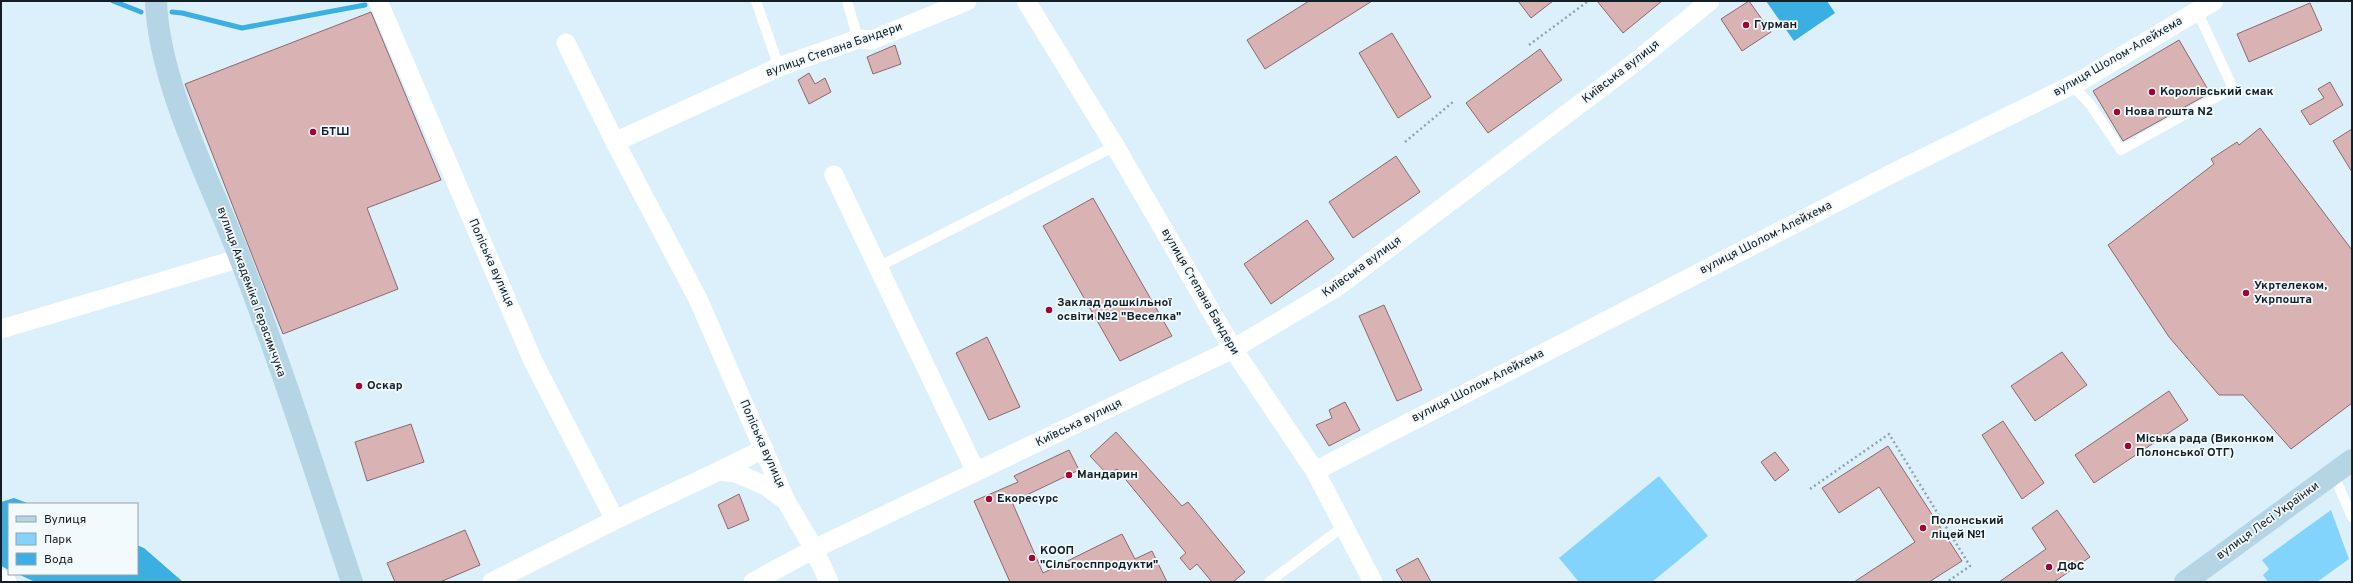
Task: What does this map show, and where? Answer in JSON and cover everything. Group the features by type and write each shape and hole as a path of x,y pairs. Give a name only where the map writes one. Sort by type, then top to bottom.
{"main road":[{"name":"вулиця Академіка Герасимчука","path":"156,1 159,32 173,88 240,258 296,414 352,582"},
{"name":"вулиця Лесі Українки","path":"2185,582 2352,460"}],"street":[{"name":"Поліська вулиця","path":"378,1 533,361 615,520"},
{"name":"вулиця Степана Бандери","path":"615,142 779,67 858,39 872,40 967,1"},
{"name":"вулиця Степана Бандери","path":"1026,1 1115,146 1232,349 1315,471 1373,582"},
{"name":"Київська вулиця","path":"753,582 814,549 1232,349 1337,287 1633,64 1710,1"},
{"name":"вулиця Шолом-Алейхема","path":"1315,471 1895,172 2072,85 2214,1"},
{"name":"Поліська вулиця","path":"566,43 615,142 698,298 786,501 814,549"},
{"path":"834,175 976,472"},
{"path":"1,329 240,258"},
{"path":"492,582 615,520 764,450"},
{"path":"719,471 736,473 766,486 786,501"},
{"path":"814,549 829,582"},
{"path":"1,579 7,582"}],"lane":[{"path":"756,1 779,67"},
{"path":"847,1 858,39"},
{"path":"2072,85 2090,104 2121,150 2233,88 2198,11"},
{"path":"878,267 1115,146"},
{"path":"2333,473 2352,518"},
{"path":"1269,582 1344,526"}],"path":[{"path":"1529,45 1587,2"},
{"path":"1404,142 1453,102"},
{"path":"1810,489 1889,434 1970,566 1947,582"}],"green space":[{"path":"1659,476 1708,536 1652,582 1579,582 1559,558"},
{"path":"2331,510 2349,559 2317,582 2268,582 2263,575 2269,569 2262,560"}],"water":[{"path":"1766,1 1827,1 1835,13 1794,41"},
{"path":"14,498 27,503 8,503 8,570 1,566 1,502"},
{"path":"138,545 144,548 183,582 35,582 20,575 138,575"}],"building":[{"path":"1309,1 1372,1 1265,69 1247,40"},
{"path":"1518,1 1553,1 1531,18"},
{"path":"1597,1 1662,1 1623,33"},
{"name":"Гурман","path":"1749,1 1771,32 1742,51 1721,19"},
{"path":"2310,3 2322,30 2249,62 2237,34"},
{"name":"БТШ","path":"371,12 441,180 367,208 398,289 283,334 185,84"},
{"path":"1392,33 1431,97 1398,118 1359,53"},
{"name":"Королівський смак","path":"2179,40 2210,93 2123,141 2093,91"},
{"path":"895,45 901,64 873,74 867,57"},
{"path":"1540,49 1562,80 1488,133 1466,103"},
{"path":"809,73 815,84 825,78 831,92 809,104 798,80"},
{"path":"2330,82 2343,105 2310,125 2301,111 2324,98 2318,89"},
{"name":"Укртелеком, Укрпошта","path":"2260,128 2352,250 2352,403 2291,449 2243,395 2219,395 2169,337 2108,245 2214,164 2211,159 2237,142 2239,145"},
{"path":"2352,129 2352,172 2333,141"},
{"path":"1396,156 1420,192 1353,238 1329,202"},
{"path":"1093,198 1172,336 1120,361 1043,226"},
{"path":"1307,220 1334,259 1271,304 1244,264"},
{"path":"1384,305 1422,390 1397,401 1359,316"},
{"path":"987,337 1020,407 989,420 956,353"},
{"path":"2062,352 2087,385 2035,421 2011,386"},
{"path":"2169,391 2188,420 2094,483 2075,455"},
{"path":"1345,402 1360,430 1329,446 1316,425 1332,418 1329,410"},
{"path":"2003,421 2044,483 2022,499 1982,435"},
{"path":"411,424 424,462 367,481 355,442"},
{"path":"1116,432 1182,506 1188,502 1245,572 1233,582 1212,582 1197,564 1190,570 1180,558 1186,553 1117,469 1108,475 1090,456"},
{"name":"Полонський ліцей №1","path":"1888,446 1962,561 1929,582 1854,582 1915,542 1879,487 1839,513 1822,488"},
{"path":"1069,450 1079,470 1012,502 1043,573 1122,534 1135,559 1152,551 1167,582 1010,582 974,501 1018,482 1014,476"},
{"path":"1775,452 1789,470 1775,481 1761,462"},
{"path":"739,494 749,520 728,529 718,505"},
{"path":"2057,510 2090,557 2054,582 1999,582 2046,549 2032,528"},
{"path":"465,530 480,565 440,582 395,582 387,563"},
{"path":"1418,558 1431,582 1403,582 1396,570"}],"waterway":[{"path":"113,1 141,12"},
{"path":"172,12 182,13 242,28 365,5"}],"place":[{"name":"Гурман","path":"1746,25"},
{"name":"Королівський смак","path":"2152,92"},
{"name":"Нова пошта N2","path":"2117,112"},
{"name":"БТШ","path":"313,132"},
{"name":"Укртелеком, Укрпошта","path":"2246,293"},
{"name":"Заклад дошкільної освіти №2 \"Веселка\"","path":"1049,310"},
{"name":"Оскар","path":"359,386"},
{"name":"Міська рада (Виконком Полонської ОТГ)","path":"2128,446"},
{"name":"Мандарин","path":"1069,475"},
{"name":"Екоресурс","path":"989,499"},
{"name":"Полонський ліцей №1","path":"1923,528"},
{"name":"КООП \"Сільгосппродукти\"","path":"1032,558"},
{"name":"ДФС","path":"2049,567"}]}
